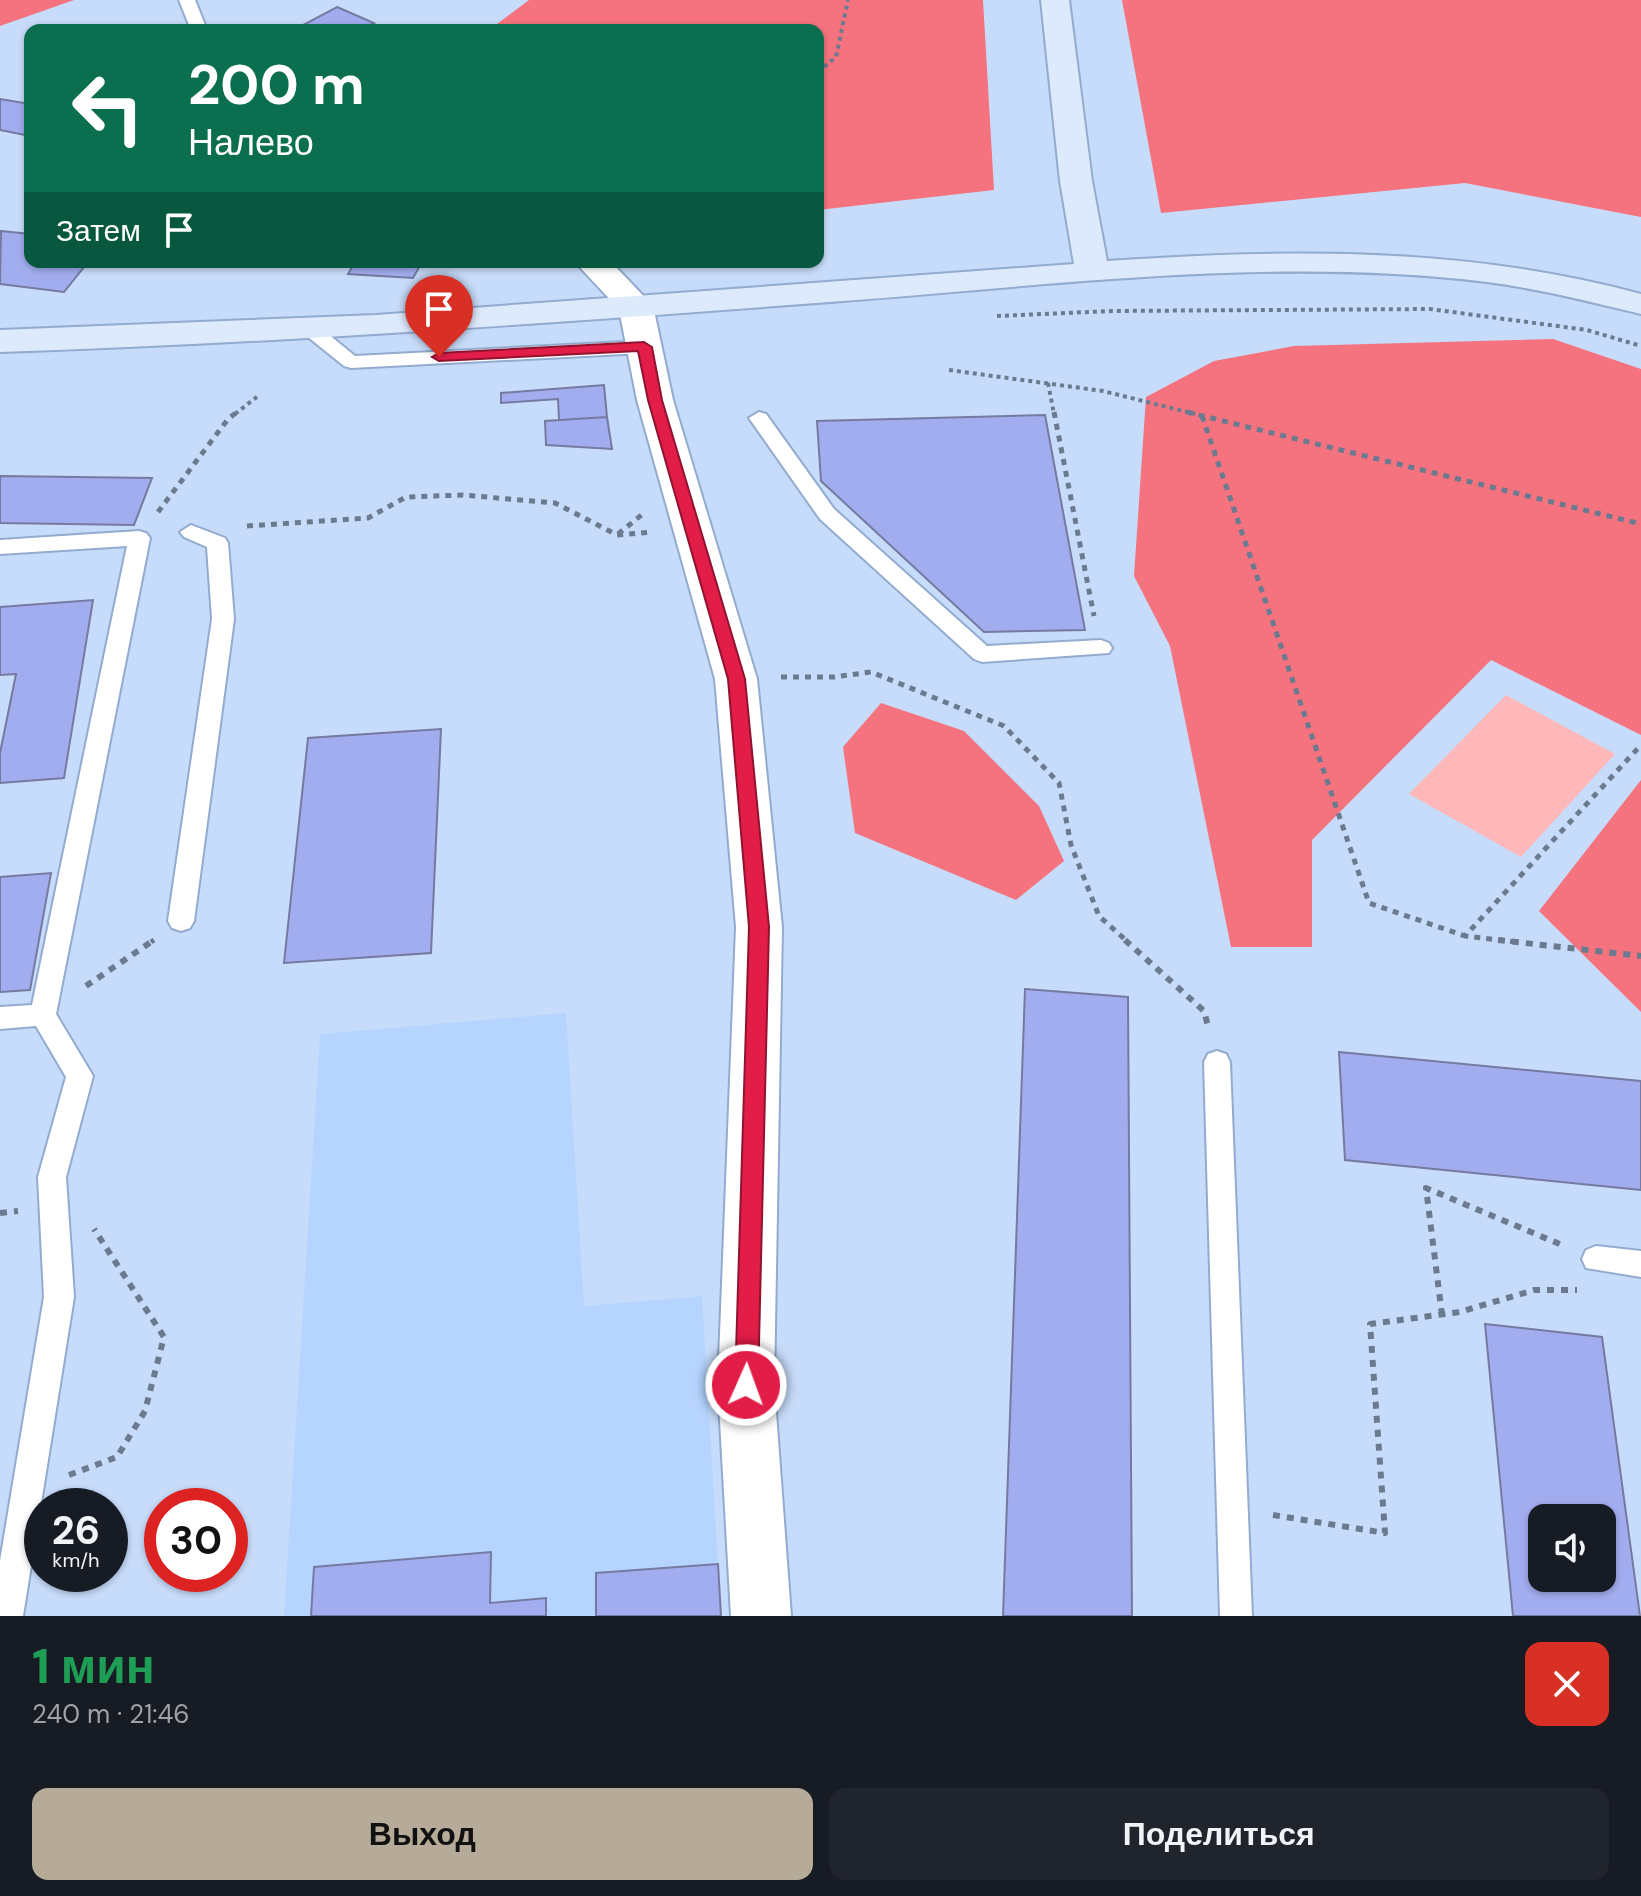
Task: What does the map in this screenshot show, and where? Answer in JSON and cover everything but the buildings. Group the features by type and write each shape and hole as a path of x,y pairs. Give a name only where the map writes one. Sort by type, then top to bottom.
{"main road":[{"path":"1055,0 1076,181 1092,273"},
{"path":"0,341 310,329 640,326 1092,273 1247,266 1363,265 1487,274 1569,285 1641,304"}],"street":[{"path":"596,268 640,326 655,400 736,679 759,927 746,1385 761,1616"}],"lane":[{"path":"187,0 197,24"},
{"path":"759,418 827,514 982,654 1101,648"},
{"path":"181,921 223,619 217,543 191,532"},
{"path":"0,547 139,538 43,1015 80,1076 52,1177 59,1297 27,1488"},
{"path":"0,1018 43,1015"},
{"path":"1217,1062 1236,1616"},
{"path":"1596,1259 1641,1264"},
{"path":"7,1616 24,1509"}],"path":[{"path":"824,67 836,57 848,0"},
{"path":"987,316 1112,311 1430,309 1587,330 1641,346"},
{"path":"949,370 1103,391 1641,524"},
{"path":"1048,383 1101,648"},
{"path":"139,538 228,419 258,396"},
{"path":"1202,415 1369,903 1465,936 1641,956"},
{"path":"191,532 368,518 406,497 463,495 555,503 617,535 657,531 690,522"},
{"path":"774,677 834,677 871,672 1004,726 1059,783 1071,845 1099,916 1204,1011 1217,1062"},
{"path":"1465,936 1641,745"},
{"path":"43,1015 181,921"},
{"path":"1442,1315 1426,1188 1596,1259"},
{"path":"0,1213 53,1206 79,1210 108,1246 164,1337 145,1411 117,1457 32,1488"},
{"path":"1232,1509 1385,1533 1370,1324 1442,1315 1534,1290 1580,1290"}],"shaded area":[{"path":"0,0 74,0 0,26"},
{"path":"529,0 983,0 994,190 824,209 824,24 497,24"},
{"path":"1122,0 1641,0 1641,217 1465,183 1161,213"},
{"path":"1553,339 1641,369 1641,735 1491,660 1312,840 1312,947 1231,947 1170,646 1134,576 1146,397 1214,361 1294,346"},
{"path":"1506,695 1615,754 1521,857 1409,794"},
{"path":"881,703 964,731 1039,806 1064,861 1016,900 855,833 843,747"},
{"path":"1641,780 1641,1012 1539,911"},
{"path":"566,1013 584,1306 702,1296 721,1616 284,1616 320,1034"}],"route":[{"path":"439,357 644,347 655,400 736,679 759,927 746,1385"}]}
